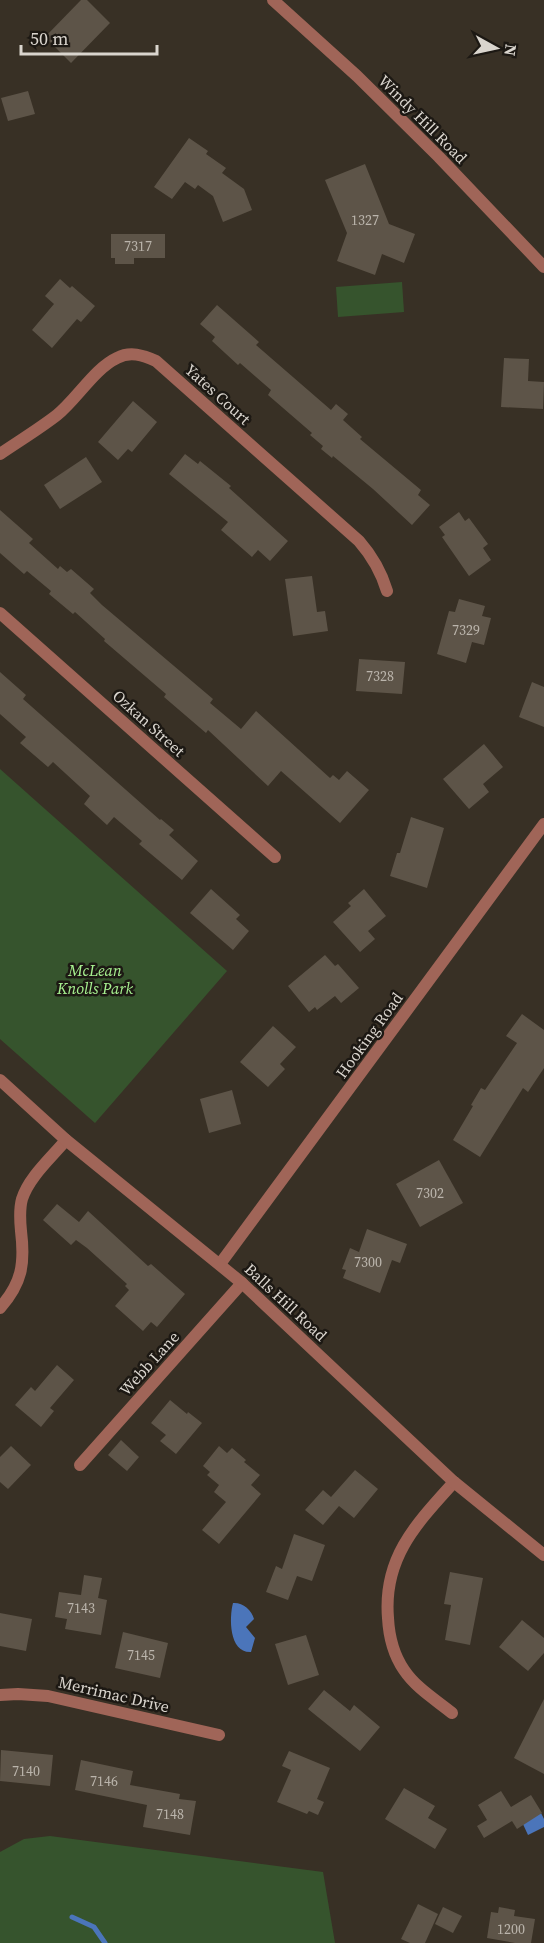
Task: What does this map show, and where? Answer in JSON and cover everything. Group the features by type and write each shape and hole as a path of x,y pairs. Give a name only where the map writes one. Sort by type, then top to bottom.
{"street":[{"name":"Windy Hill Road","path":"273,0 365,84 439,157 544,267"},
{"name":"Yates Court","path":"0,454 58,415 106,365 123,356 143,355 156,361 359,541 371,554 381,571 387,591"},
{"name":"Ozkan Street","path":"0,613 275,857"},
{"name":"Hooking Road","path":"220,1264 544,824"},
{"name":"Balls Hill Road","path":"0,1080 66,1140 242,1283 454,1482 544,1556"},
{"path":"0,1308 11,1295 19,1280 23,1265 20,1214 22,1199 29,1184 66,1140"},
{"name":"Webb Lane","path":"80,1465 242,1283"},
{"path":"452,1713 417,1685 404,1671 389,1633 387,1610 388,1588 403,1543 418,1522 454,1482"},
{"name":"Merrimac Drive","path":"0,1695 48,1696 219,1735"}],"green space":[{"path":"402,282 404,312 338,317 336,287"},
{"name":"McLean Knolls Park","path":"0,769 227,971 95,1123 0,1039"},
{"path":"50,1836 323,1872 335,1943 0,1943 0,1852 24,1839"}],"water":[{"path":"233,1603 243,1605 253,1616 254,1619 246,1627 255,1638 251,1652 238,1647 232,1634"},
{"path":"541,1813 544,1827 528,1835 522,1822"}],"building":[{"path":"81,0 87,0 110,23 71,63 45,37"},
{"path":"28,91 35,114 8,121 1,98"},
{"path":"189,138 208,151 206,154 226,168 222,173 244,189 252,210 223,222 213,196 198,185 195,189 185,182 172,199 154,187"},
{"path":"365,164 389,224 415,234 404,263 382,254 375,275 337,261 347,233 325,180"},
{"path":"111,234 165,234 165,258 134,258 134,264 115,264 115,258 111,258"},
{"path":"60,279 95,306 81,322 77,319 52,348 32,330 54,304 45,296"},
{"path":"217,305 259,342 256,345 331,410 336,404 348,414 343,420 362,437 360,439 421,490 418,495 430,505 412,525 373,489 321,449 323,446 310,435 312,433 268,395 271,390 240,363 238,365 212,341 215,337 200,324"},
{"path":"504,358 529,359 528,381 544,382 543,409 501,407"},
{"path":"133,401 157,422 132,452 128,449 118,460 98,442"},
{"path":"185,454 198,464 200,461 231,486 229,488 288,541 270,561 258,550 252,557 221,530 228,522 169,474"},
{"path":"86,457 102,482 60,509 44,485"},
{"path":"0,510 33,539 29,543 58,569 60,566 67,572 71,569 94,589 90,593 102,605 213,699 210,703 241,729 256,711 330,778 333,775 339,780 347,771 369,790 340,823 281,771 268,786 208,730 206,733 164,697 166,694 104,641 105,639 75,612 73,614 49,594 51,591 27,571 24,574 0,553"},
{"path":"459,512 465,521 469,518 488,544 483,548 491,560 469,576 442,537 445,535 439,527"},
{"path":"312,576 317,612 325,611 328,631 293,636 285,579"},
{"path":"459,599 485,606 482,616 491,618 484,645 472,642 466,663 437,654 449,611 455,612"},
{"path":"359,659 405,662 402,694 356,691"},
{"path":"0,672 26,695 23,699 174,830 169,835 198,861 182,880 139,844 142,841 114,817 107,825 84,804 90,796 53,762 48,767 20,743 26,737 0,714"},
{"path":"532,682 544,687 544,727 519,717"},
{"path":"484,744 503,767 483,784 489,792 469,809 443,779"},
{"path":"411,817 444,828 427,888 390,876"},
{"path":"211,889 240,915 236,919 249,931 233,950 190,913"},
{"path":"364,889 386,916 368,931 375,939 360,952 333,922 351,906 348,903"},
{"path":"325,955 335,966 338,964 359,988 341,1003 335,996 317,1010 315,1007 309,1012 288,986"},
{"path":"522,1014 544,1030 544,1068 528,1092 523,1088 480,1157 453,1140 481,1088 485,1090 517,1043 506,1036"},
{"path":"273,1026 296,1047 280,1064 285,1069 268,1087 240,1062"},
{"path":"232,1090 241,1124 209,1133 200,1099"},
{"path":"439,1160 463,1203 420,1227 396,1184"},
{"path":"57,1204 79,1222 88,1211 148,1266 151,1264 185,1294 157,1327 151,1322 143,1331 115,1306 129,1290 125,1286 127,1284 87,1248 76,1240 71,1245 43,1220"},
{"path":"367,1229 407,1244 400,1263 392,1260 380,1293 343,1278 346,1270 342,1269 350,1248 359,1252"},
{"path":"57,1365 74,1380 50,1408 54,1411 41,1427 15,1405 31,1387 35,1391"},
{"path":"170,1400 202,1423 176,1454 160,1441 166,1435 151,1423"},
{"path":"121,1440 139,1457 127,1471 108,1455"},
{"path":"11,1446 31,1465 8,1489 0,1482 0,1457"},
{"path":"219,1446 227,1453 232,1448 260,1475 251,1485 261,1494 219,1544 202,1530 226,1502 214,1492 219,1485 207,1475 210,1472 203,1466"},
{"path":"355,1470 378,1489 354,1518 339,1506 323,1525 305,1510 323,1490 331,1497"},
{"path":"294,1534 325,1545 312,1581 297,1576 288,1600 266,1592 276,1566 282,1569"},
{"path":"450,1572 483,1578 470,1645 445,1640 451,1605 444,1604"},
{"path":"84,1575 102,1578 98,1598 107,1600 101,1635 65,1629 67,1619 55,1617 59,1592 81,1595"},
{"path":"0,1613 32,1619 26,1651 0,1646"},
{"path":"522,1620 544,1638 544,1653 528,1671 499,1647"},
{"path":"123,1632 168,1643 160,1678 115,1668"},
{"path":"306,1635 319,1675 288,1685 275,1644"},
{"path":"324,1690 350,1711 354,1705 380,1727 360,1751 308,1709"},
{"path":"544,1699 544,1774 514,1758"},
{"path":"1,1750 53,1755 50,1786 0,1781"},
{"path":"289,1751 330,1768 317,1799 324,1802 318,1815 309,1811 307,1814 277,1802 291,1770 282,1766"},
{"path":"81,1760 133,1771 130,1785 180,1794 179,1799 196,1801 190,1835 143,1827 147,1805 75,1790"},
{"path":"404,1788 435,1806 428,1818 447,1829 435,1849 385,1819"},
{"path":"501,1791 511,1807 531,1795 542,1813 517,1829 512,1821 484,1838 477,1826 487,1820 478,1805"},
{"path":"418,1904 438,1914 425,1943 410,1943 401,1939"},
{"path":"443,1907 462,1916 453,1933 435,1924"},
{"path":"499,1907 515,1910 514,1916 535,1919 531,1943 515,1943 487,1938 491,1912 498,1913"}],"waterway":[{"path":"72,1917 94,1927 105,1943"}]}
